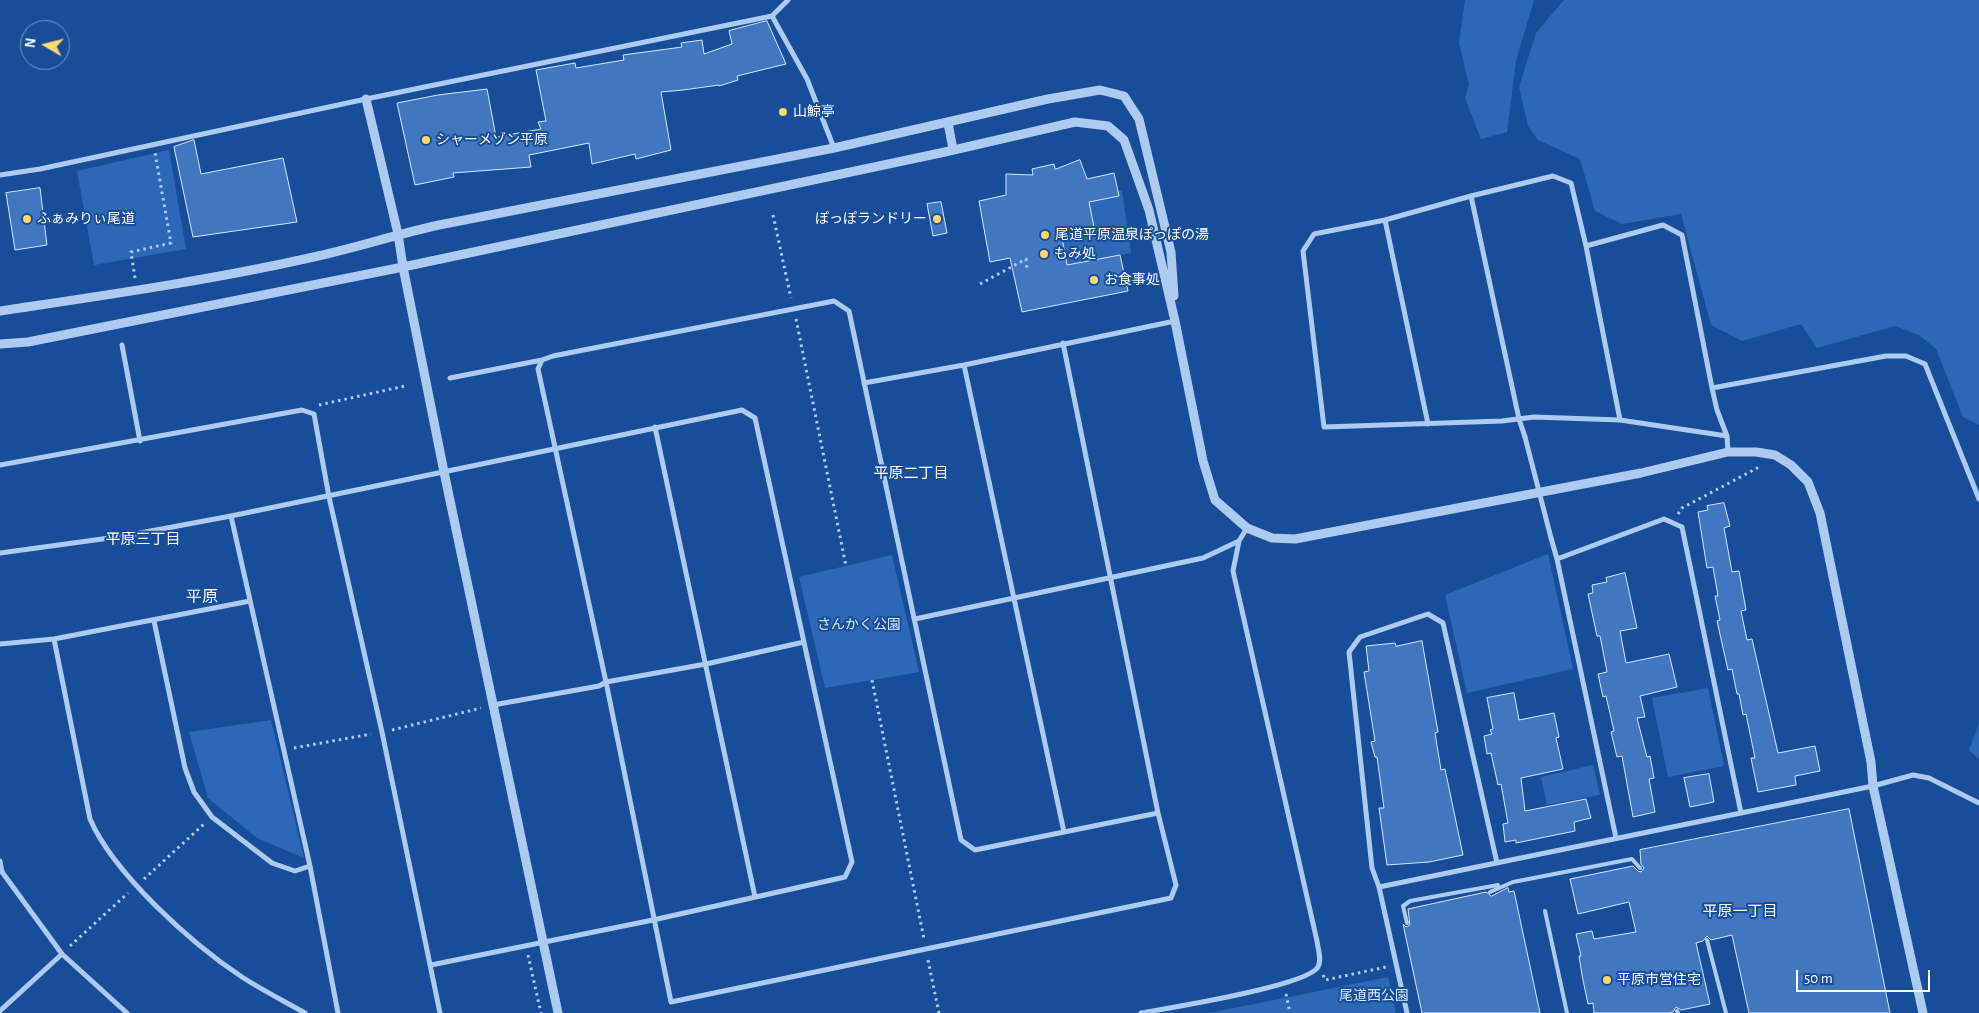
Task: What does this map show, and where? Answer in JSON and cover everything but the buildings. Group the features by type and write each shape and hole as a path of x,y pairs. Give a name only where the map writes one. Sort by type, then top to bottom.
{"street":[{"path":"0,175 40,169 366,99 772,16 788,0"},
{"path":"772,16 807,79 834,148"},
{"path":"0,311 138,291 318,256 398,234 834,148 948,124 1048,99 1100,90 1124,96 1139,119 1171,252 1175,321"},
{"path":"366,99 398,234 444,472 558,1013"},
{"path":"0,344 28,342 403,267 1074,122 1108,126 1124,140 1148,210 1175,321 1203,461 1215,500 1247,528 1272,538 1296,538 1641,473 1728,452 1756,452 1778,457 1791,465 1808,482 1820,513 1871,762 1873,786 1923,1013"},
{"path":"948,124 953,149"},
{"path":"1620,420 1586,246 1571,183 1553,176 1385,220 1314,234 1303,251 1324,427 1502,422 1534,417 1620,420 1727,436"},
{"path":"1471,196 1519,419 1557,560 1616,838"},
{"path":"1385,220 1428,424"},
{"path":"1586,246 1663,225 1682,236 1712,388 1717,410 1727,436 1728,452"},
{"path":"450,378 834,302 850,311 961,840 975,850 1158,813"},
{"path":"864,383 964,365 1175,321"},
{"path":"542,360 538,369 606,682 671,1002 1171,898 1176,885 1158,813 1064,343"},
{"path":"122,345 140,441"},
{"path":"1712,388 1886,356 1906,356 1925,364 1979,499"},
{"path":"964,365 1064,832"},
{"path":"0,465 302,410 314,414 440,1013"},
{"path":"0,552 124,536 231,516 330,497 554,448 742,410 755,418 852,862 845,877 653,920 431,965"},
{"path":"656,427 754,897"},
{"path":"231,516 310,866 338,1013"},
{"path":"1557,560 1664,520 1682,527 1741,813"},
{"path":"1141,1013 1284,983 1313,973 1319,966 1316,941 1233,571 1239,541 1247,528"},
{"path":"916,619 1203,558 1239,541"},
{"path":"0,644 54,639 250,601"},
{"path":"1407,1013 1397,964 1372,868 1349,652 1360,637 1428,614 1443,623 1497,863"},
{"path":"154,621 184,768 194,792 212,816 272,863 295,871 310,866"},
{"path":"54,639 90,819 98,838 137,885 188,935 242,977 305,1013"},
{"path":"493,705 598,686 606,682 706,664 804,642"},
{"path":"1378,887 1873,786 1913,775 1929,778 1979,803"},
{"path":"0,861 2,872 62,954 127,1013"},
{"path":"0,1012 62,954"}],"lane":[{"path":"1407,923 1403,906 1410,901 1632,859 1640,868"},
{"path":"1490,892 1513,882"},
{"path":"1545,911 1567,1013"},
{"path":"1708,940 1726,1013"}],"path":[{"path":"138,291 131,252 171,243 154,144"},
{"path":"773,215 846,566"},
{"path":"980,284 1013,267 1021,260 1026,259 1027,269"},
{"path":"314,414 318,405 405,386"},
{"path":"1673,523 1682,508 1778,457"},
{"path":"872,680 939,1013"},
{"path":"525,945 541,1013"},
{"path":"1319,966 1325,980 1397,964"},
{"path":"1287,997 1290,1013"}],"green space":[{"path":"1465,0 1534,0 1516,61 1507,132 1481,139 1465,98 1469,85 1459,43"},
{"path":"1564,0 1979,0 1979,425 1963,417 1936,349 1919,335 1895,326 1817,348 1801,324 1742,341 1711,325 1681,214 1622,224 1595,211 1580,159 1538,140 1528,126 1519,87 1536,33"},
{"path":"169,150 186,249 94,265 77,171"},
{"path":"1122,190 1131,253 1067,265 1062,238 1095,232 1089,202 1118,196 1117,191"},
{"path":"1548,554 1573,669 1467,693 1445,595"},
{"name":"さんかく公園","path":"892,555 919,672 825,688 799,577"},
{"path":"1708,688 1724,766 1668,777 1652,698"},
{"path":"271,720 304,858 257,838 208,798 189,732"},
{"path":"1979,723 1979,759 1969,750"},
{"path":"1593,765 1600,795 1547,805 1541,777"},
{"name":"尾道西公園","path":"1388,977 1396,1013 1209,1013"}],"place":[{"name":"山鯨亭","path":"783,112"},
{"name":"シャーメゾン平原","path":"426,140"},
{"name":"ふぁみりぃ尾道","path":"27,219"},
{"name":"ぽっぽランドリー","path":"937,219"},
{"name":"尾道平原温泉ぽっぽの湯","path":"1045,235"},
{"name":"もみ処","path":"1044,254"},
{"name":"お食事処","path":"1094,280"},
{"name":"平原市営住宅","path":"1607,980"}],"district":[{"name":"平原二丁目","path":"911,473"},
{"name":"平原三丁目","path":"143,539"},
{"name":"平原","path":"202,597"},
{"name":"平原一丁目","path":"1740,911"}]}
